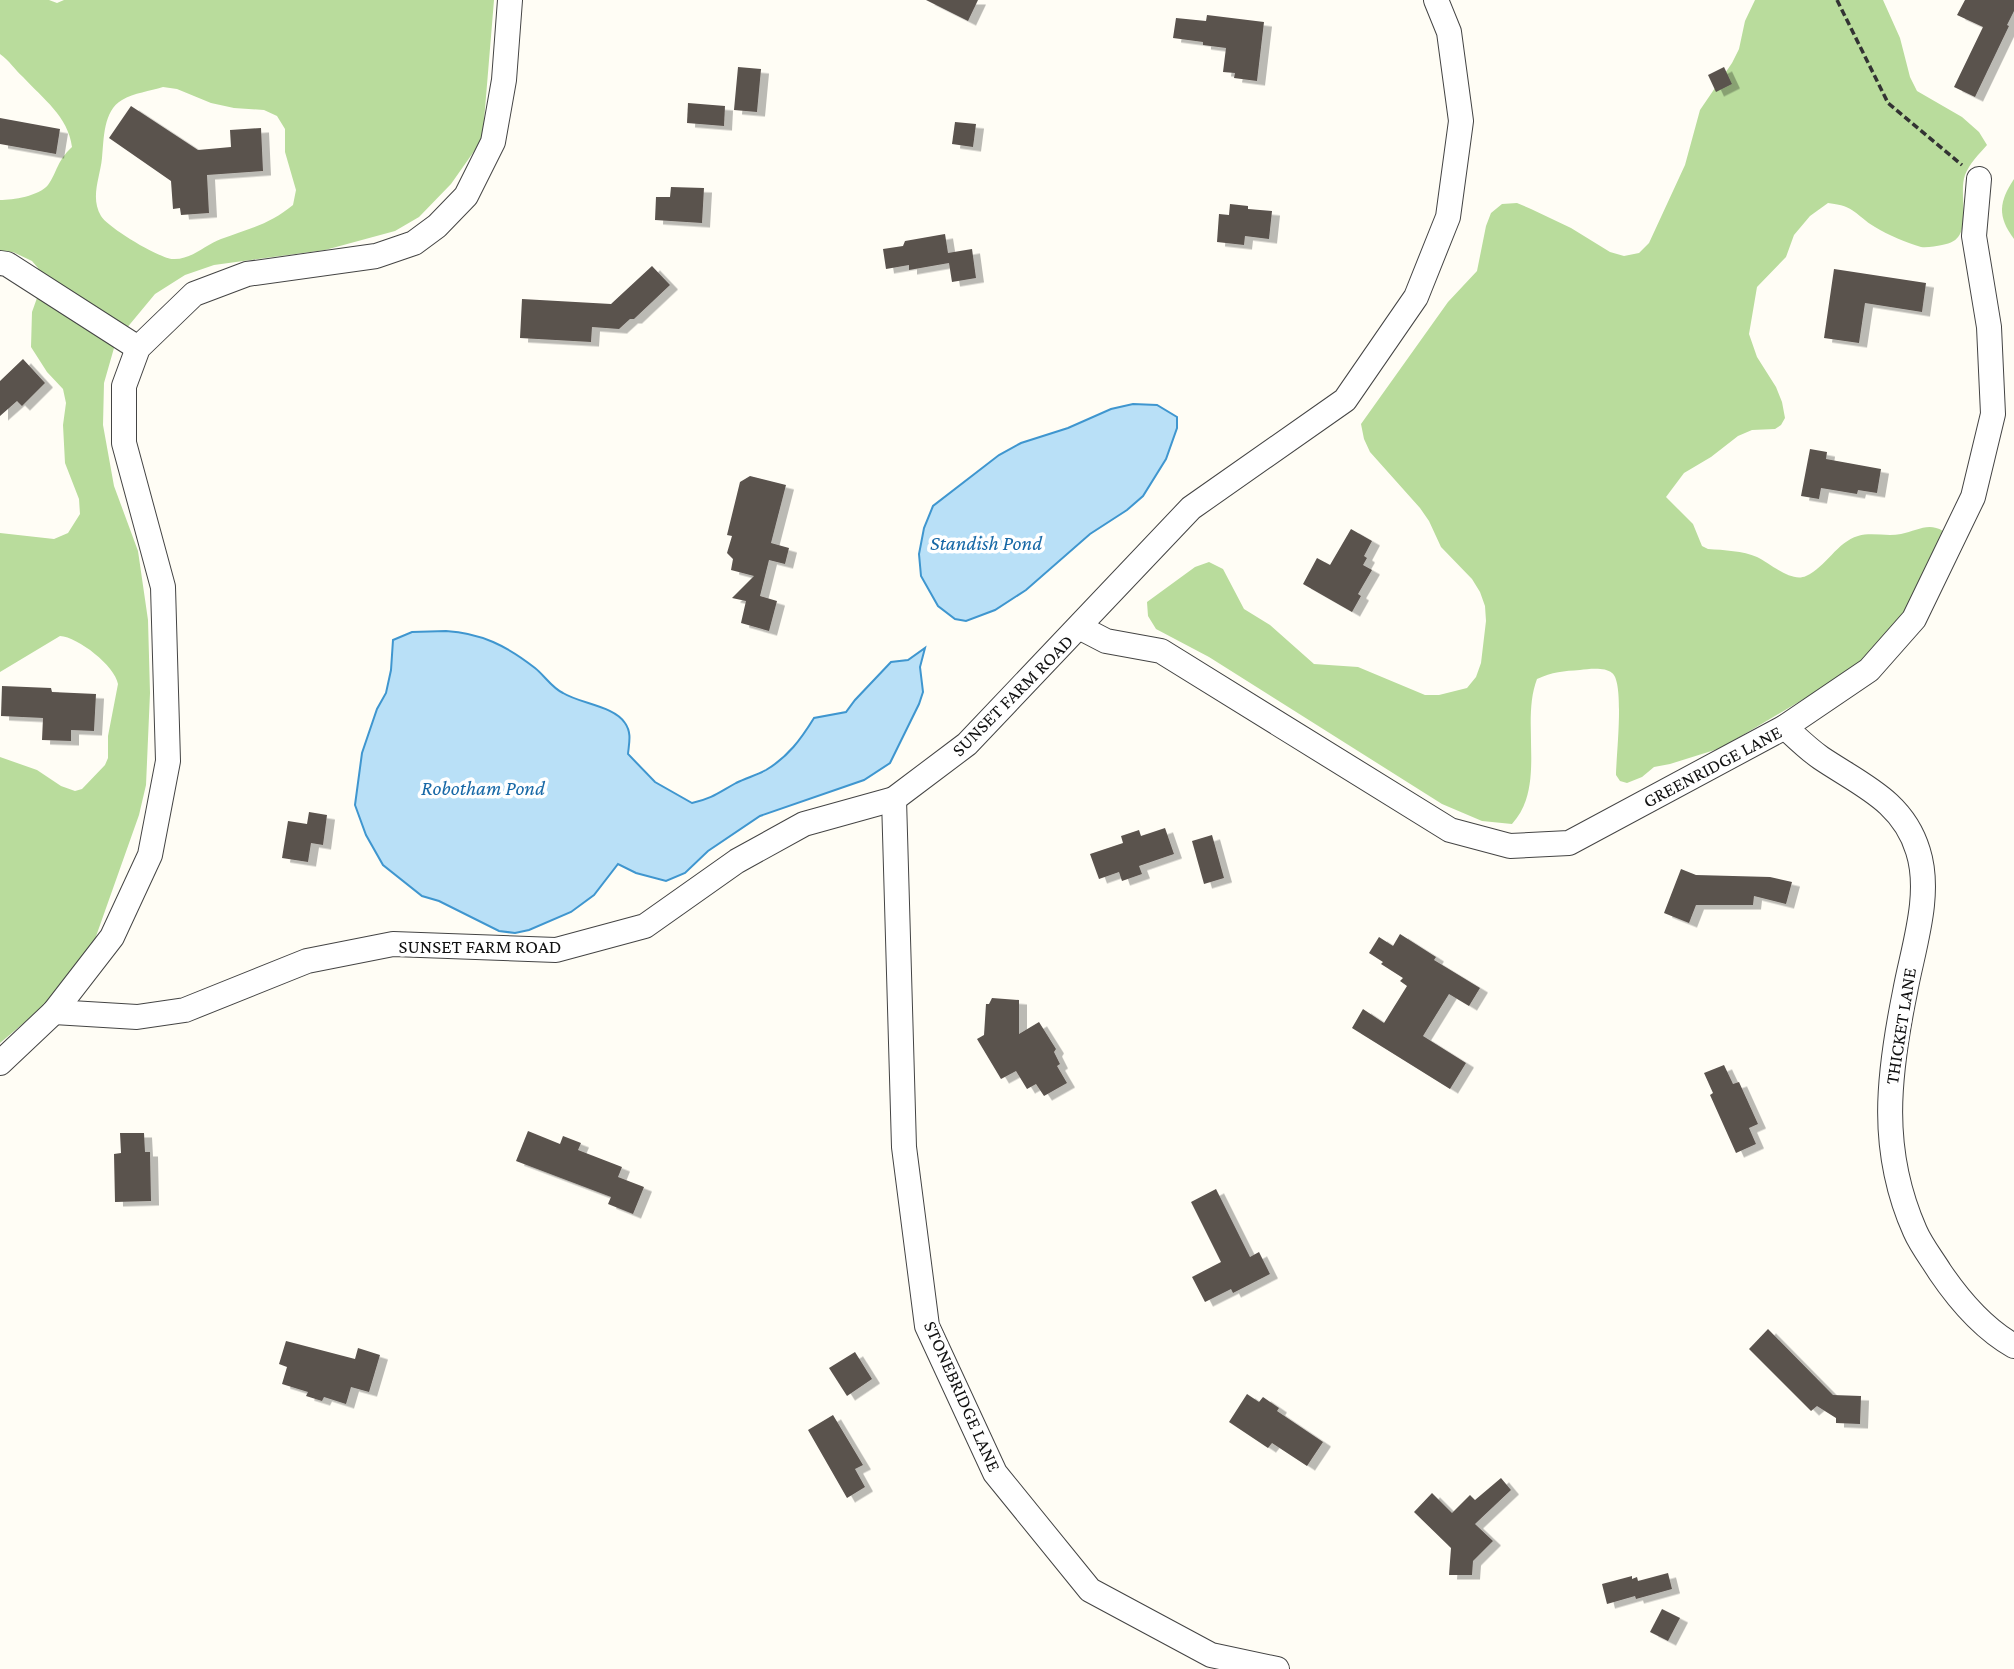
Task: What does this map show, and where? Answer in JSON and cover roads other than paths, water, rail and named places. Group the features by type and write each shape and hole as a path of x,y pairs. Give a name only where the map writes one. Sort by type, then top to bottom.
{"street":[{"path":"0,1063 54,1012 112,937 150,855 168,761 163,587 124,443 124,386 138,348 194,294 247,274 376,256 414,243 437,226 466,196 493,142 505,80 510,0"},
{"name":"SUNSET FARM ROAD","path":"54,1012 136,1017 185,1010 307,961 393,944 556,950 645,926 737,861 804,824 894,799 967,744 1191,508 1345,400 1416,297 1448,217 1461,121 1449,32 1436,0"},
{"name":"GREENRIDGE LANE","path":"1079,627 1106,641 1161,651 1450,830 1510,846 1569,843 1785,727 1869,670 1914,619 1973,497 1993,414 1989,327 1974,236 1979,179"},
{"path":"0,263 7,264 138,348"},
{"name":"THICKET LANE","path":"1785,727 1819,756 1876,793 1895,809 1908,828 1918,851 1923,876 1921,908 1891,1071 1889,1102 1892,1153 1899,1187 1915,1233 1959,1300 2014,1346"},
{"name":"STONEBRIDGE LANE","path":"894,799 904,1147 927,1326 995,1473 1090,1590 1211,1655 1277,1669"}],"water":[{"name":"Standish Pond","path":"1133,404 1157,405 1177,417 1177,428 1166,459 1143,496 1090,534 1026,590 995,610 966,621 955,619 938,606 921,576 919,554 924,528 933,506 999,455 1021,443 1068,428 1111,409"},
{"name":"Robotham Pond","path":"446,631 482,638 504,647 535,668 559,691 620,717 629,731 628,754 655,782 692,803 710,797 774,765 793,747 814,718 846,712 891,662 908,660 925,648 920,667 923,692 890,763 864,780 760,816 708,851 685,873 666,881 636,873 618,864 594,895 571,912 529,930 515,933 499,931 439,901 422,896 383,865 366,835 355,805 362,753 377,709 386,693 393,640 412,632"}]}
